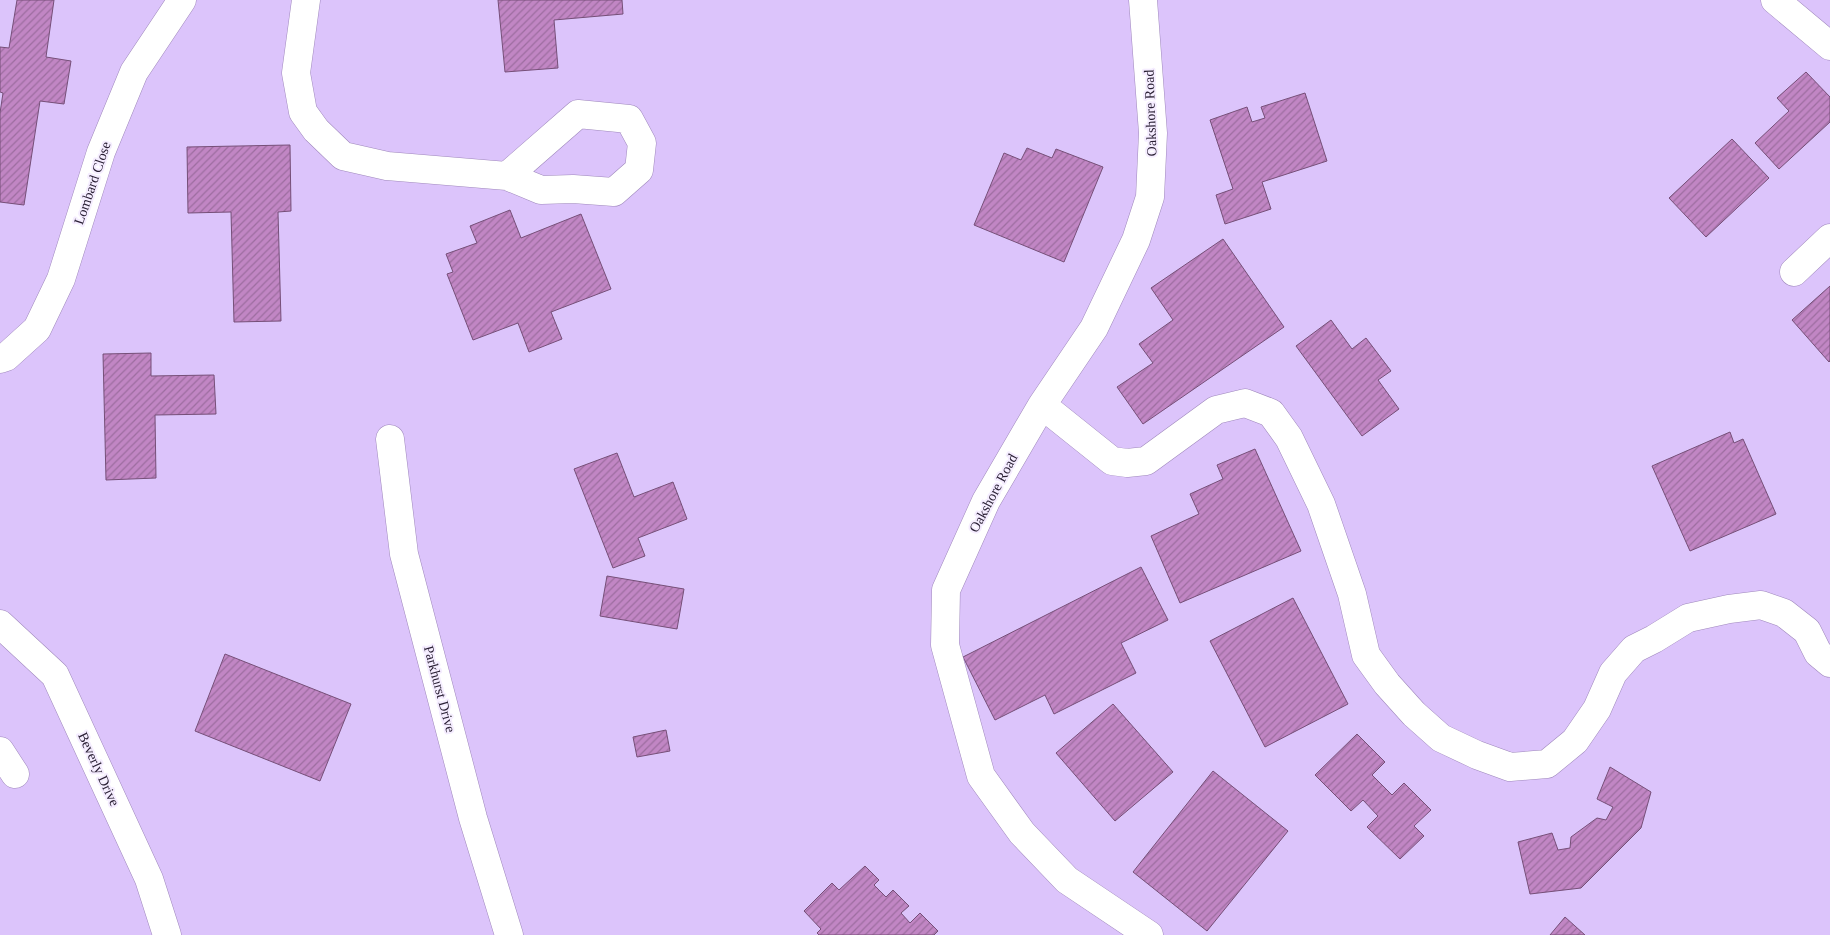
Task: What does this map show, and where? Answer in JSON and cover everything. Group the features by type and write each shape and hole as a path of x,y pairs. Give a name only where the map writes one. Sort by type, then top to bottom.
{"street":[{"name":"Lombard Close","path":"0,358 6,357 37,329 61,279 101,152 134,72 182,0"},
{"path":"306,0 296,73 304,112 316,130 343,156 387,166 508,176"},
{"name":"Oakshore Road","path":"1143,0 1153,133 1150,197 1136,240 1094,328 1042,405 986,500 946,590 945,645 980,776 1022,833 1067,880 1149,935"},
{"path":"1775,0 1830,46"},
{"path":"1794,272 1830,238"},
{"path":"1042,405 1112,461 1127,463 1146,461 1216,410 1244,403 1271,413 1289,438 1321,504 1352,594 1366,656 1387,684 1414,714 1440,738 1510,768 1547,764 1575,741 1597,709 1613,673 1634,649 1688,618 1729,609 1761,605 1784,613 1807,631 1818,653 1830,663"},
{"name":"Parkhurst Drive","path":"390,439 404,554 473,818 509,935"},
{"name":"Beverly Drive","path":"0,624 55,675 149,879 167,935"},
{"path":"0,751 15,774"}],"building":[{"path":"17,0 54,0 46,57 71,61 64,104 40,101 24,205 0,202 0,113 3,93 0,92 0,47 9,48"},
{"path":"498,0 622,0 623,14 554,20 558,68 505,72"},
{"path":"1806,72 1830,97 1830,122 1779,169 1755,143 1789,111 1777,98"},
{"path":"1305,93 1327,161 1262,182 1271,209 1225,224 1216,195 1233,189 1210,120 1247,107 1252,122 1265,118 1261,107"},
{"path":"1732,139 1769,178 1706,237 1669,198"},
{"path":"290,145 291,211 278,212 281,321 234,322 231,212 188,213 187,147"},
{"path":"1027,148 1052,158 1056,149 1103,167 1064,262 974,225 1004,153 1021,160"},
{"path":"510,210 521,238 581,214 611,289 551,312 562,339 529,352 518,323 473,340 447,274 453,272 446,254 477,243 470,226"},
{"path":"1223,239 1284,327 1143,424 1117,387 1153,363 1139,344 1173,320 1151,288"},
{"path":"1830,286 1830,361 1829,362 1792,320"},
{"path":"1331,320 1352,349 1366,338 1391,371 1378,380 1399,409 1362,436 1296,346"},
{"path":"151,353 151,376 214,375 216,414 155,415 156,478 106,480 103,354"},
{"path":"1730,432 1734,443 1743,439 1776,514 1690,551 1652,466"},
{"path":"1255,449 1301,551 1180,603 1151,536 1199,514 1190,494 1223,479 1217,465"},
{"path":"617,453 634,497 673,482 687,519 638,538 645,556 613,568 574,469"},
{"path":"1141,567 1168,620 1121,643 1136,673 1054,714 1045,695 995,720 963,657"},
{"path":"607,576 684,589 677,629 600,616"},
{"path":"1293,598 1348,704 1265,747 1210,641"},
{"path":"225,654 351,704 320,781 195,731"},
{"path":"1113,704 1173,772 1115,821 1056,753"},
{"path":"666,730 670,751 637,757 633,737"},
{"path":"1357,734 1385,762 1372,775 1392,795 1404,783 1431,810 1414,826 1424,836 1400,859 1367,827 1378,816 1363,800 1351,811 1315,775"},
{"path":"1610,767 1651,792 1641,828 1581,888 1530,894 1518,842 1552,833 1558,850 1570,848 1571,837 1597,818 1606,820 1613,807 1597,799"},
{"path":"1213,771 1288,831 1207,931 1133,872"},
{"path":"865,866 879,880 874,885 886,897 893,890 909,906 901,913 910,923 920,913 938,931 934,935 819,935 817,933 821,929 804,911 832,883 839,890"},
{"path":"1565,917 1585,935 1550,935"}]}
